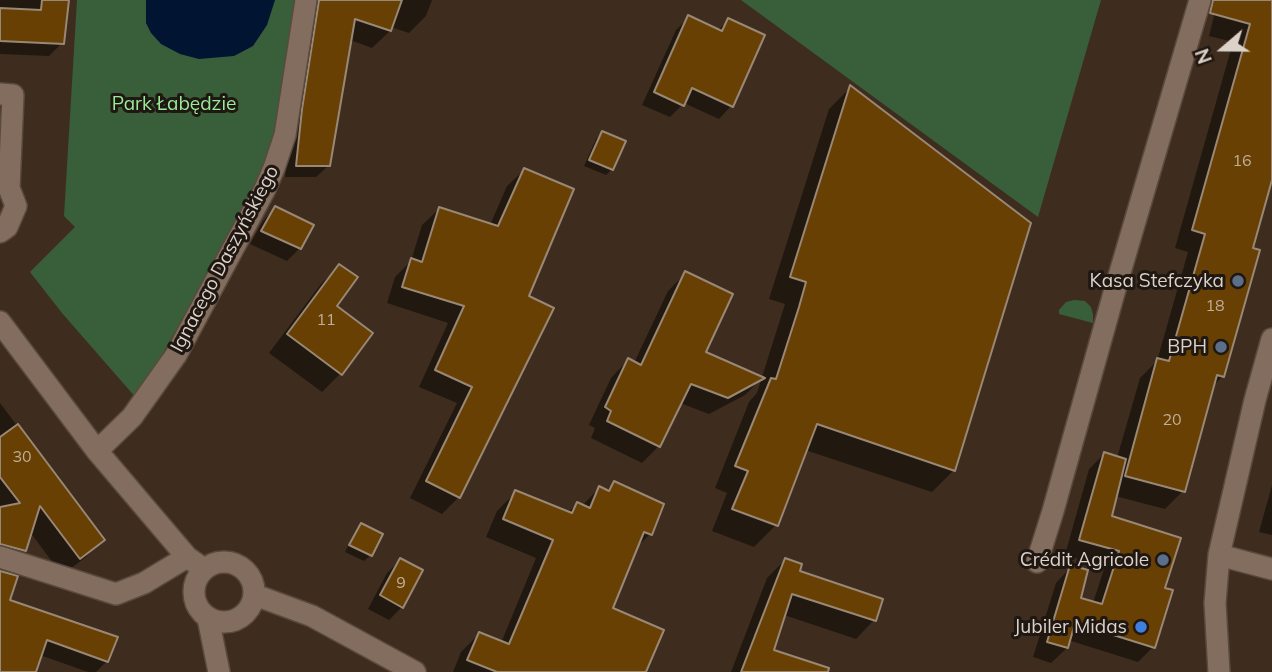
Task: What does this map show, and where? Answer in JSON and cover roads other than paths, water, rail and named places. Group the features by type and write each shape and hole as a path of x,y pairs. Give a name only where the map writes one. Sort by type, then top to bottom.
{"street":[{"name":"Ignacego Daszyńskiego","path":"97,451 132,417 176,355 265,189 285,135 306,0"},
{"path":"1037,562 1200,0"},
{"path":"0,94 13,95 5,182 16,206 7,227 0,232"},
{"path":"0,322 97,451 195,563 198,576 194,595 201,612 218,622 238,620 253,605 255,595 250,575 233,563 195,563 116,594 0,556"},
{"path":"1219,672 1214,603 1219,555 1272,339"},
{"path":"1219,555 1272,569"},
{"path":"255,595 312,616 411,670"},
{"path":"208,618 219,672"}],"water":[{"path":"146,0 275,0 267,25 253,46 234,56 199,59 180,54 161,44 151,33 146,23"}],"place":[{"name":"Kasa Stefczyka","path":"1238,281"},
{"name":"BPH","path":"1221,347"},
{"name":"Crédit Agricole","path":"1163,560"},
{"name":"Jubiler Midas","path":"1141,627"}],"park label":[{"name":"Park Łabędzie","path":"174,104"}]}
